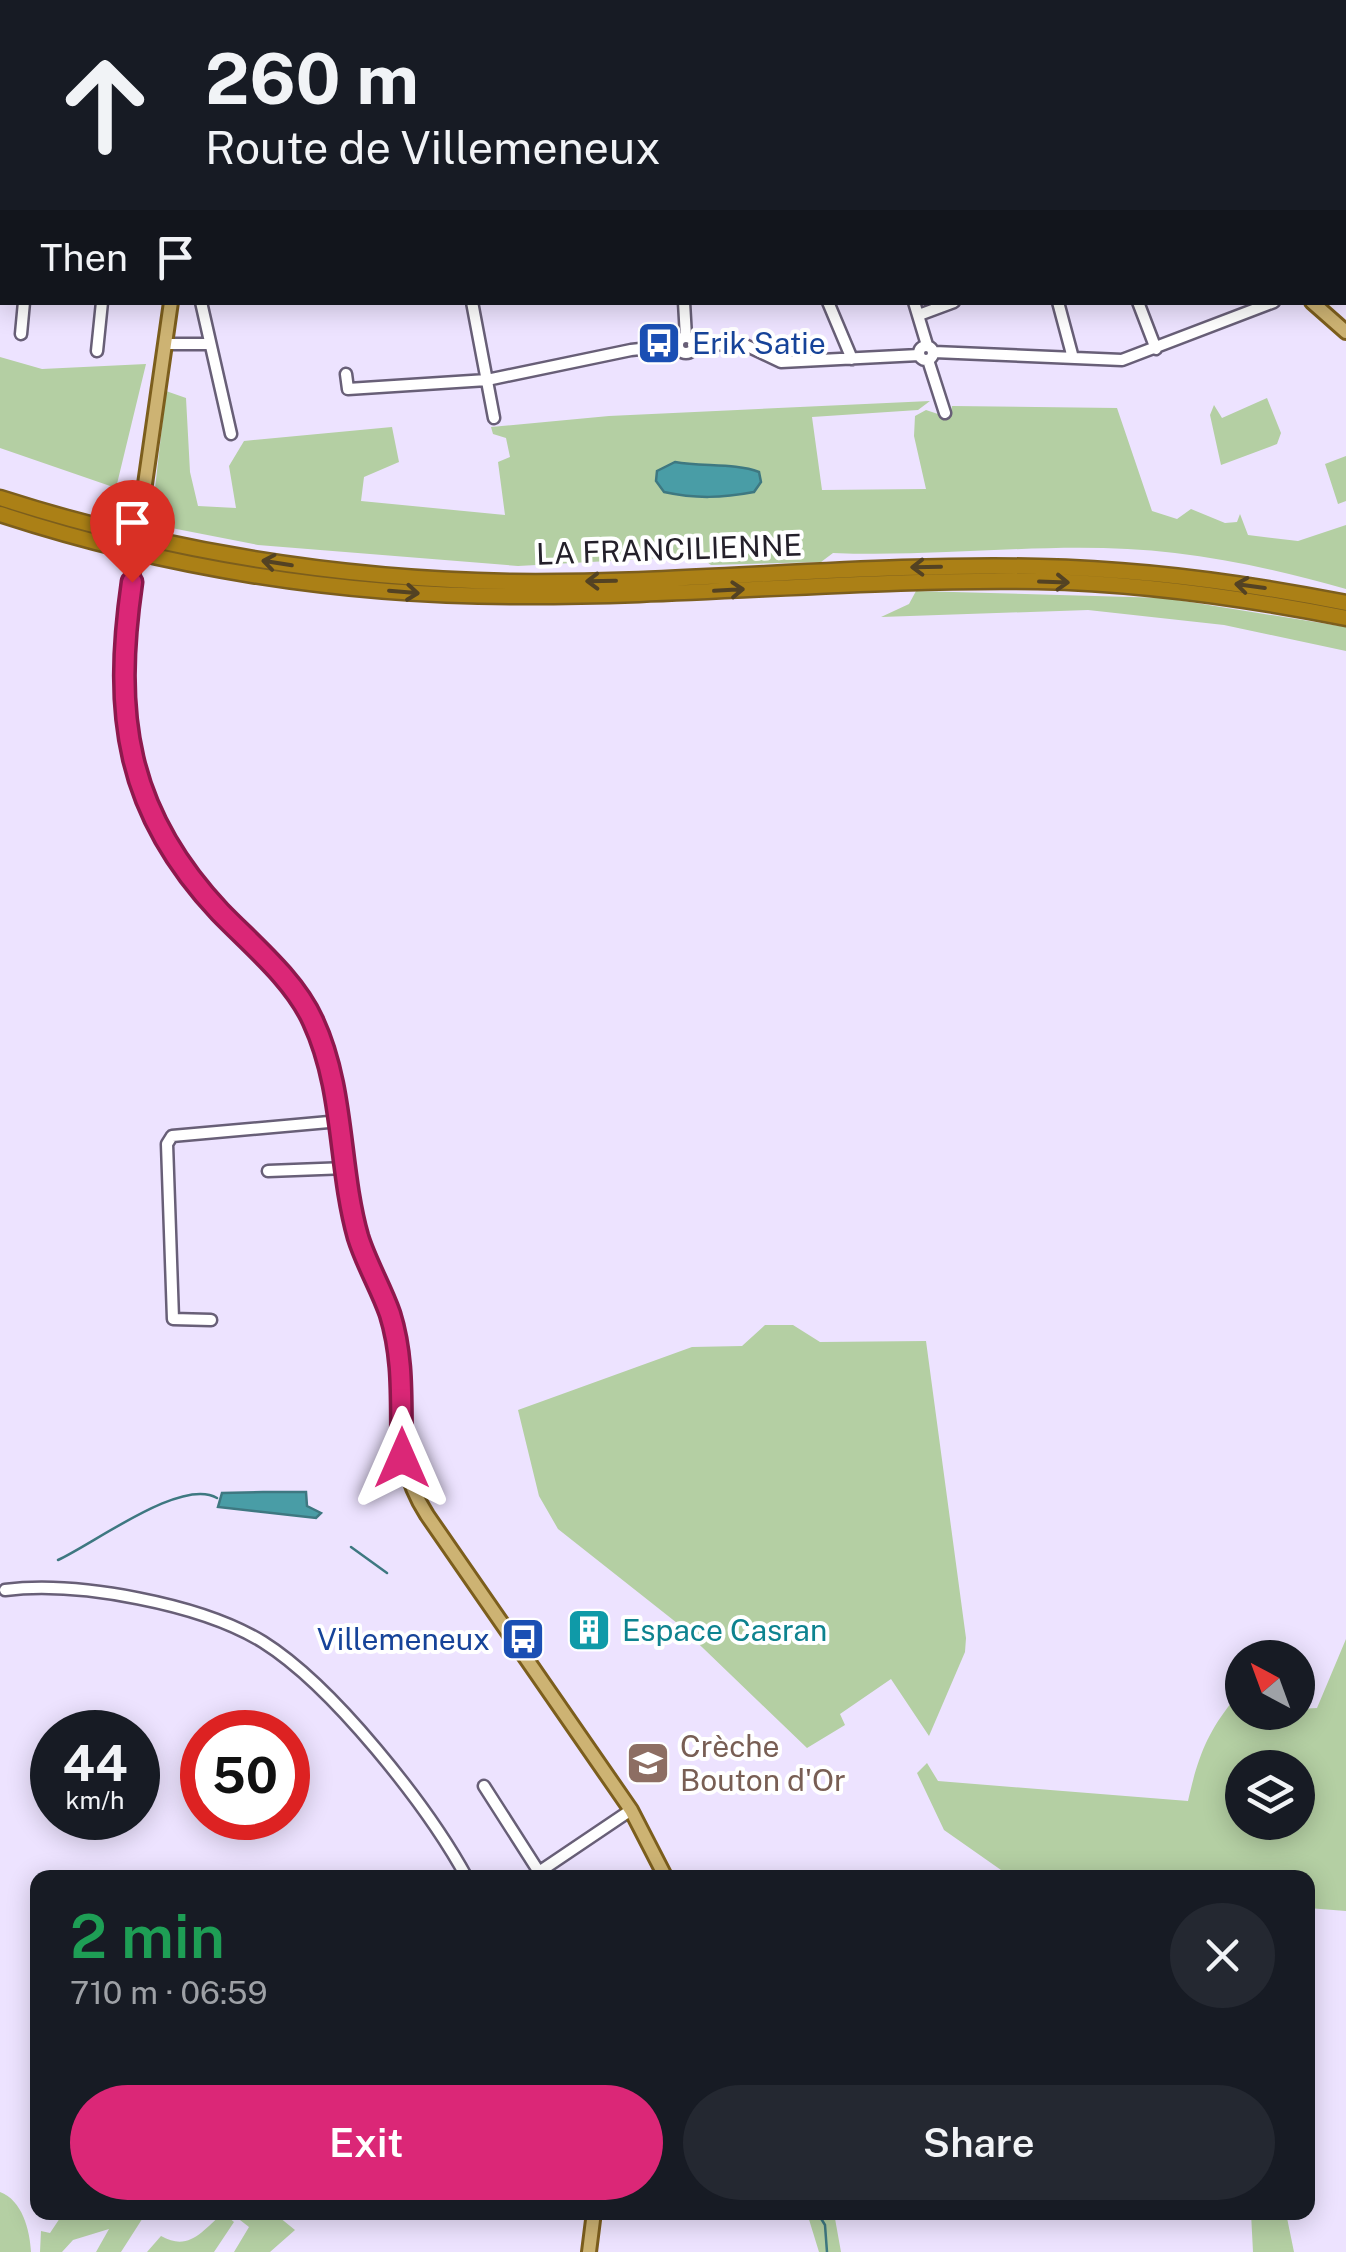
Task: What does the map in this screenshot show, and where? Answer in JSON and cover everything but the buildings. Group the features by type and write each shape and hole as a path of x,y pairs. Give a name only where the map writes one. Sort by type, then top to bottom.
{"highway":[{"name":"LA FRANCILIENNE","path":"0,498 163,542 310,568 382,575 609,581 1042,566 1167,575 1346,603"},
{"name":"LA FRANCILIENNE","path":"0,514 106,544 251,574 420,593 612,596 894,582 1041,581 1166,589 1346,618"}],"main road":[{"path":"171,305 132,582 122,694 126,738 149,811 190,880 281,976 312,1017 329,1063 358,1237 390,1315 398,1350 403,1382 404,1473 427,1515 631,1810 662,1870"},
{"path":"1315,305 1346,332"},
{"path":"589,2252 593,2220"}],"street":[{"path":"21,334 24,305"},
{"path":"97,350 102,305"},
{"path":"202,305 232,434"},
{"path":"473,305 494,418"},
{"path":"684,305 686,342"},
{"path":"829,305 852,359"},
{"path":"915,305 944,413"},
{"path":"919,315 946,305"},
{"path":"1059,305 1073,358"},
{"path":"1139,305 1156,349"},
{"path":"346,374 348,390 487,380 686,342 744,344 781,362 927,353 1122,360 1266,305"},
{"path":"167,344 210,344"},
{"path":"211,1320 173,1319 167,1144 172,1136 183,1131 339,1120"},
{"path":"268,1171 347,1168"},
{"path":"5,1590 50,1588 116,1596 200,1615 268,1645 306,1677 367,1743 436,1828 462,1870"},
{"path":"484,1786 538,1870"},
{"path":"545,1870 631,1810"}],"shaded area":[{"path":"0,357 42,369 146,364 116,488 0,448"},
{"path":"166,391 186,398 190,472 198,506 236,508 229,466 244,441 392,427 399,462 364,477 361,501 505,515 498,462 510,457 506,438 493,434 491,427 609,416 930,401 918,410 812,417 822,490 926,489 914,436 915,416 926,410 950,418 952,406 1117,408 1152,511 1177,519 1191,509 1225,523 1237,522 1240,514 1248,535 1298,541 1346,525 1346,589 1240,563 1132,549 833,553 821,562 711,565 699,556 518,566 258,545 151,524","holes":["745,467 663,491 656,481 657,471"]},
{"path":"1267,398 1281,433 1277,444 1221,465 1210,415 1214,405 1222,418"},
{"path":"1346,456 1346,501 1338,504 1325,464"},
{"path":"675,462 750,469 759,472 761,482 754,492 731,496 664,492 656,481 657,471"},
{"path":"916,591 1165,598 1346,627 1346,651 1224,625 1088,610 881,617 909,604"},
{"path":"765,1325 793,1325 820,1342 926,1341 966,1638 965,1652 929,1736 891,1679 840,1714 845,1725 807,1748 677,1623 558,1529 539,1496 518,1410 692,1347 742,1346"},
{"path":"306,1492 307,1506 321,1513 316,1518 218,1507 222,1493"},
{"path":"1346,1639 1346,1911 1315,1909 1315,1870 1001,1870 944,1830 917,1773 927,1763 938,1781 1188,1801 1215,1725 1225,1711 1225,1730 1315,1730 1315,1708"},
{"path":"0,2192 14,2202 23,2217 31,2252 0,2252"},
{"path":"59,2220 142,2220 121,2252 96,2252 109,2229 73,2240 62,2252 40,2252 41,2231 50,2233"},
{"path":"215,2220 234,2222 214,2252 147,2252 161,2236 180,2242 202,2232"},
{"path":"240,2220 283,2220 295,2230 270,2252 234,2252 249,2227"},
{"path":"809,2220 835,2220 841,2252 819,2252"},
{"path":"1251,2220 1287,2220 1294,2252 1253,2252"}],"waterway":[{"path":"58,1560 161,1504 183,1496 202,1494 217,1498"},
{"path":"351,1547 387,1573"},
{"path":"822,2220 827,2252"}],"place":[{"name":"Erik Satie","path":"659,343"},
{"name":"Espace Casran","path":"589,1630"},
{"name":"Villemeneux","path":"523,1639"},
{"name":"Crèche Bouton d'Or","path":"648,1763"}],"route":[{"path":"132,582 122,694 126,738 134,769 149,811 190,880 290,986 312,1017 324,1047 333,1079 358,1237 390,1315 398,1350 403,1382 402,1458"}]}
